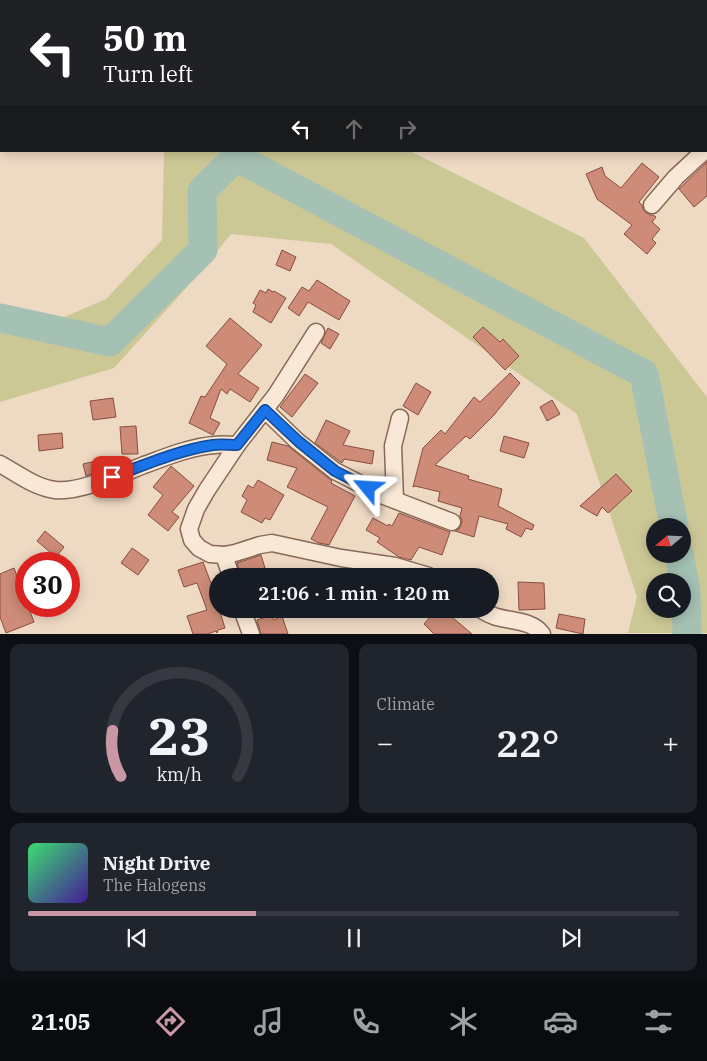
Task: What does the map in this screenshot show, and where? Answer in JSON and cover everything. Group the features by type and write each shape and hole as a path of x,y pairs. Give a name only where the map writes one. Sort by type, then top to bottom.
{"street":[{"path":"652,205 676,177 704,152"},
{"path":"316,332 265,410 237,445 206,490 196,509 189,530 192,540 199,548 210,554 224,555 272,543 341,558 402,568"},
{"path":"265,410 298,441 335,471 395,500 452,522"},
{"path":"395,500 393,446 400,418"},
{"path":"0,464 24,479 38,485 64,491 200,448 214,445 237,445"},
{"path":"224,555 228,568"},
{"path":"245,618 251,634"},
{"path":"499,618 534,626 542,634"}],"shaded area":[{"path":"164,152 412,152 584,238 707,397 707,633 628,633 637,597 577,414 331,244 231,234 197,276 114,368 0,402 0,308 55,321 106,299 162,240"}],"building":[{"path":"707,162 707,196 694,207 679,189"},
{"path":"642,163 659,177 639,202 645,212 656,217 652,222 660,229 652,239 656,243 647,254 624,234 632,225 597,199 586,174 602,167 605,176 621,188"},
{"path":"282,250 296,257 290,271 276,265"},
{"path":"317,280 350,301 339,320 308,302 299,316 288,308 302,287 309,291"},
{"path":"268,289 286,298 271,323 253,312 256,305 253,303 260,290 266,293"},
{"path":"230,318 262,345 238,374 259,388 250,402 230,389 227,394 221,389 210,418 220,423 213,435 189,423 201,396 205,397 227,364 206,346"},
{"path":"483,327 500,342 503,339 519,356 505,370 473,337"},
{"path":"328,328 339,334 330,349 321,343"},
{"path":"510,373 520,383 494,415 470,439 466,436 435,465 469,476 468,479 502,489 498,506 534,525 532,530 526,528 521,537 506,529 508,524 479,516 474,537 455,531 461,525 462,520 460,516 462,508 438,501 440,492 413,487 423,448 441,430 445,434 474,397 480,402"},
{"path":"305,374 318,383 292,417 280,407"},
{"path":"416,383 431,392 418,415 403,406"},
{"path":"113,398 116,417 93,420 90,401"},
{"path":"552,400 560,414 547,421 540,407"},
{"path":"326,420 350,431 343,445 374,451 372,464 344,459 342,463 315,443"},
{"path":"136,426 138,454 122,454 120,427"},
{"path":"62,433 63,448 39,451 38,435"},
{"path":"504,436 529,443 524,458 500,451"},
{"path":"272,442 288,446 332,481 331,483 355,496 329,545 311,539 328,507 287,487 297,468 267,460"},
{"path":"105,459 107,469 86,476 83,464"},
{"path":"171,466 194,486 172,512 179,517 168,531 148,515 163,495 153,487"},
{"path":"616,474 632,491 608,513 602,507 597,516 580,506"},
{"path":"258,480 284,495 270,520 265,518 262,523 241,512 247,500 242,496 248,485 253,488"},
{"path":"399,513 450,532 442,555 419,547 411,560 399,557 377,542 380,538 366,530 373,518 388,526 389,524 392,526"},
{"path":"45,531 64,547 60,552 50,552 37,541"},
{"path":"132,548 149,560 138,575 121,563"},
{"path":"261,555 265,568 239,568 237,563"},
{"path":"203,562 209,578 209,618 222,618 225,628 218,630 217,633 216,631 208,634 193,634 187,616 207,610 197,583 184,587 178,570"},
{"path":"14,568 15,617 32,617 34,622 6,633 0,617 0,574"},
{"path":"518,582 544,583 545,609 519,610"},
{"path":"559,614 585,619 583,634 556,628"},
{"path":"263,618 273,618 274,620 283,618 288,634 261,634 257,620"},
{"path":"429,618 453,618 472,634 434,634 424,624"}],"waterway":[{"path":"0,318 110,342 203,250 202,191 236,157 644,374 672,518"},
{"path":"681,563 686,589 687,634"}],"route":[{"path":"112,477 180,453 214,445 237,445 265,410 298,441 335,471 368,488"}]}
